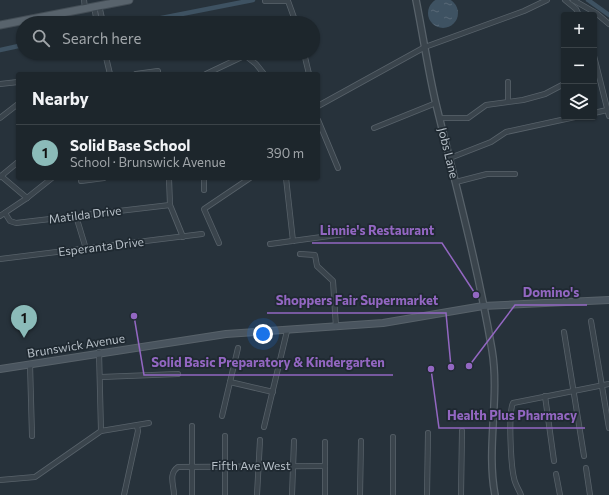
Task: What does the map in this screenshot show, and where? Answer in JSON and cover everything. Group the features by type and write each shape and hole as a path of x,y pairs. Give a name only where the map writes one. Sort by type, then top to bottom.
{"main road":[{"path":"36,16 85,4 96,6 129,0"},
{"path":"0,25 16,21"},
{"name":"Brunswick Avenue","path":"0,369 99,352 226,334 287,331 384,323 483,306 609,300"}],"street":[{"name":"Jobs Lane","path":"416,0 436,103 471,241 496,376 491,456 495,495"},
{"path":"320,105 425,47 524,12 547,0"},
{"path":"565,0 578,12"},
{"path":"573,0 596,13 609,24"},
{"path":"265,1 288,1 293,16"},
{"path":"96,6 97,16"},
{"path":"96,6 100,16"},
{"path":"107,60 110,72"},
{"path":"210,72 233,60"},
{"path":"251,60 262,72"},
{"path":"306,60 309,72"},
{"path":"597,68 609,116"},
{"path":"151,72 158,71"},
{"path":"0,84 16,82"},
{"path":"508,82 508,101"},
{"path":"440,118 468,118 486,105 523,100 545,94 561,86"},
{"path":"374,128 436,103"},
{"path":"0,118 16,106"},
{"path":"597,112 607,110"},
{"path":"450,158 492,142 506,132 561,120"},
{"path":"320,125 338,168"},
{"path":"16,164 0,177 27,198"},
{"path":"456,182 487,174 515,174"},
{"path":"0,216 27,198 50,180"},
{"path":"168,180 170,205 183,237"},
{"path":"204,180 204,190"},
{"path":"219,243 204,209 247,180"},
{"path":"286,180 293,241"},
{"name":"Matilda Drive","path":"5,213 10,221 16,223 170,205"},
{"path":"76,216 86,249"},
{"name":"Esperanta Drive","path":"0,259 202,234"},
{"path":"270,244 344,234"},
{"path":"300,254 315,255 317,266 333,280 336,327"},
{"path":"591,321 609,428"},
{"path":"264,427 287,331"},
{"path":"564,332 584,456"},
{"path":"222,416 238,348"},
{"path":"99,352 101,377 101,431"},
{"path":"30,364 32,436"},
{"path":"101,377 178,374"},
{"path":"230,382 273,392"},
{"path":"521,495 514,480 512,471 511,408 516,401 609,384"},
{"path":"545,396 554,461"},
{"path":"0,480 35,477 101,431 148,423"},
{"path":"124,495 138,431 137,426"},
{"path":"192,426 192,495"},
{"path":"461,495 462,431"},
{"path":"427,495 428,433"},
{"path":"225,436 225,495"},
{"path":"393,437 393,495"},
{"path":"257,495 260,440"},
{"path":"360,495 361,440"},
{"path":"292,495 294,441"},
{"path":"325,442 325,495"},
{"name":"Fifth Ave West","path":"174,495 172,479 175,468 178,467 258,465 325,466"},
{"path":"586,468 590,495"},
{"path":"556,474 560,495"}],"water":[{"path":"437,-1 449,-1 457,7 457,19 449,27 437,27 429,19 429,7"}],"waterway":[{"path":"172,16 253,0"},
{"path":"588,0 609,15"},
{"path":"0,50 16,47"}],"place":[{"name":"Linnie's Restaurant","path":"476,295"},
{"name":"Solid Basic Preparatory & Kindergarten","path":"134,316"},
{"name":"Solid Base School","path":"24,338"},
{"name":"Domino's","path":"469,366"},
{"name":"Shoppers Fair Supermarket","path":"451,367"},
{"name":"Health Plus Pharmacy","path":"431,369"}]}
